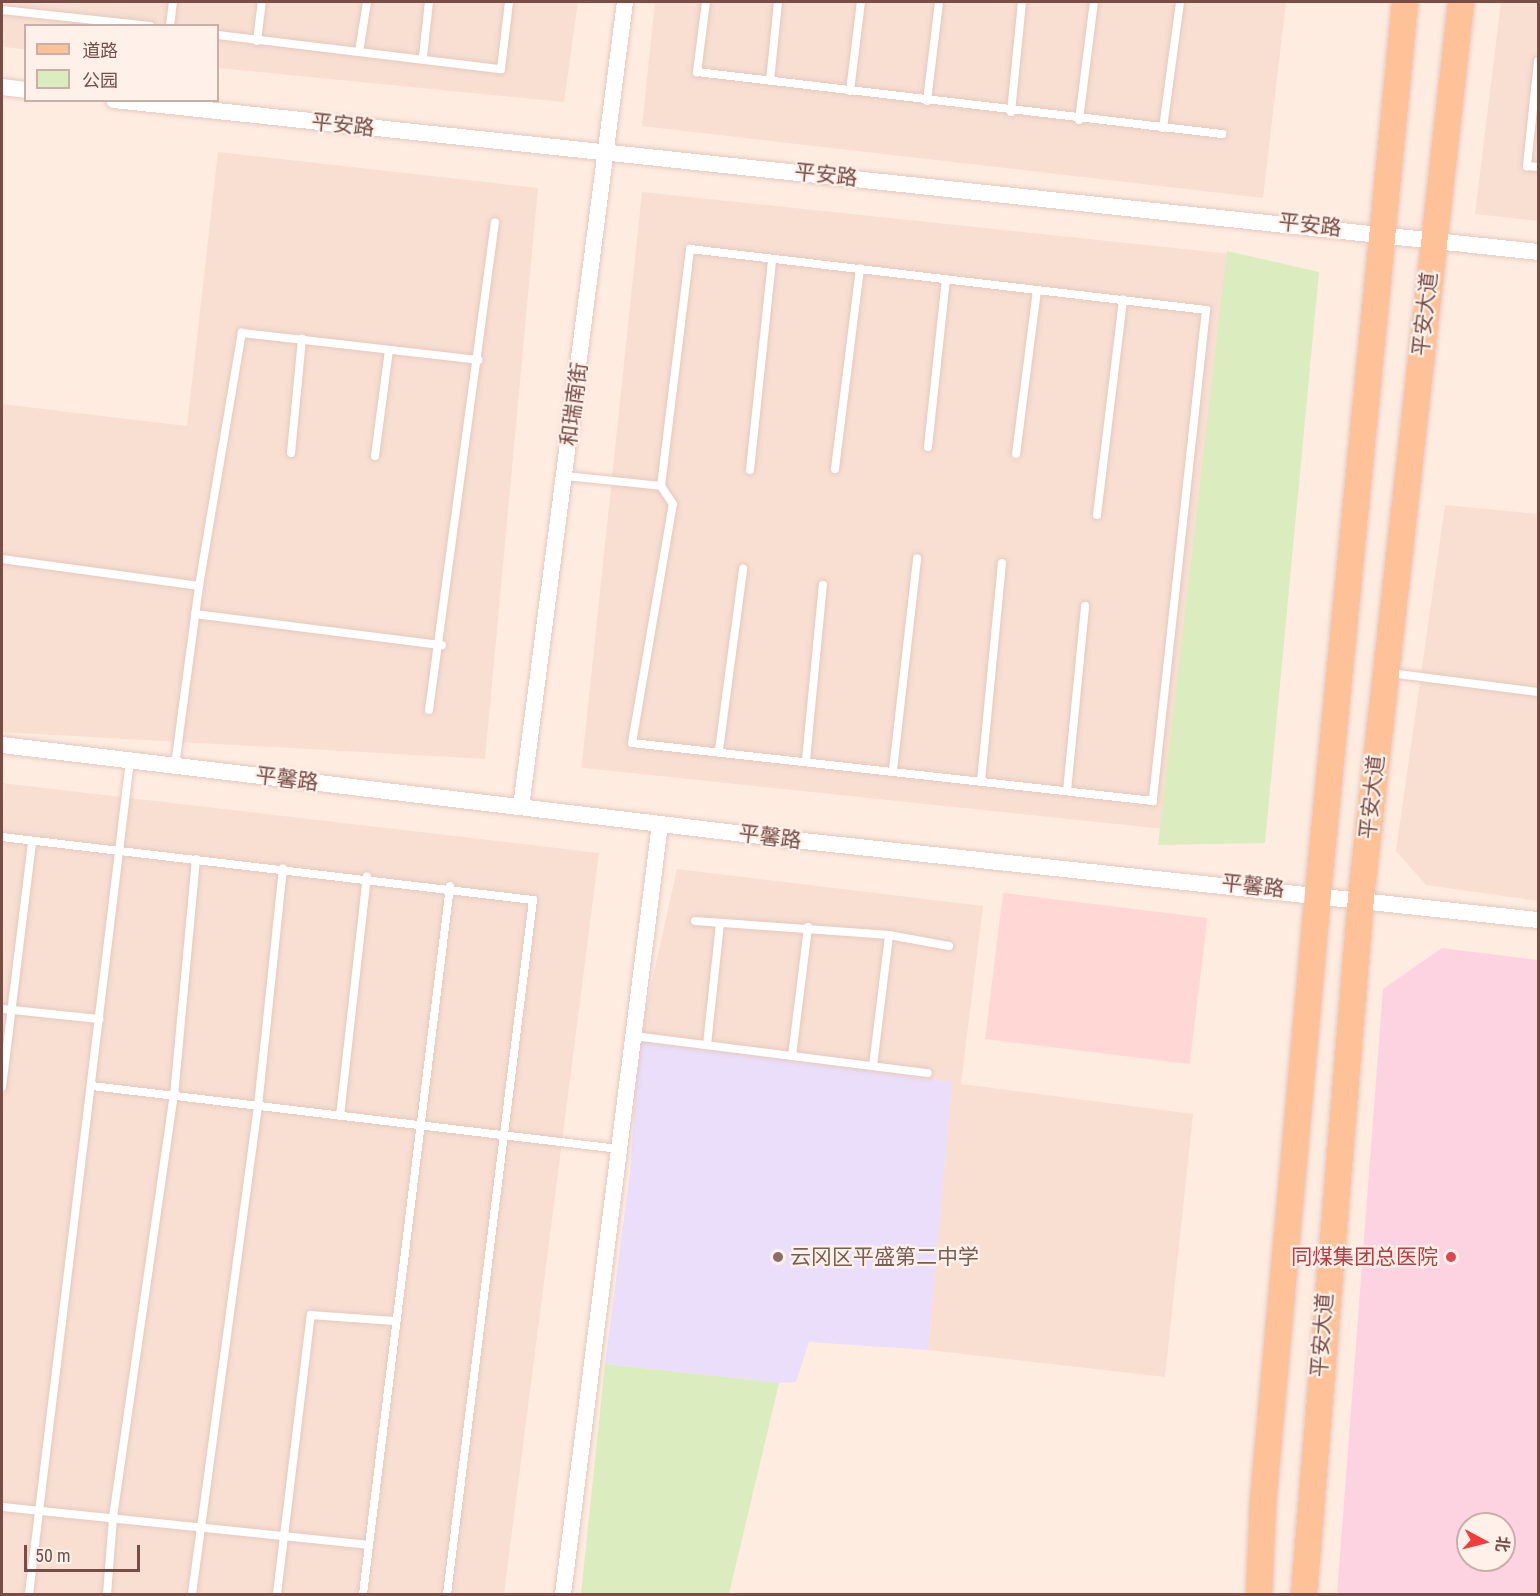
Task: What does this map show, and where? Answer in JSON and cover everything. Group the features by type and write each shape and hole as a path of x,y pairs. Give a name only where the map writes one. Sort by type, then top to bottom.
{"main road":[{"name":"平安大道","path":"1259,1594 1263,1502 1318,893 1405,2"},
{"name":"平安大道","path":"1304,1594 1361,898 1461,2"}],"street":[{"name":"和瑞南街","path":"521,807 608,152 625,2"},
{"path":"2,87 24,90"},
{"name":"平安路","path":"133,102 1433,238 1539,252"},
{"name":"平馨路","path":"2,745 660,824 1318,893 1539,920"},
{"path":"563,1594 660,824"}],"lane":[{"path":"13,11 14,2"},
{"path":"170,24 173,2"},
{"path":"257,41 262,2"},
{"path":"359,52 367,2"},
{"path":"423,56 429,2"},
{"path":"219,35 359,52 423,56 501,69 509,2"},
{"path":"706,2 697,72 1079,120 1222,135"},
{"path":"770,81 778,2"},
{"path":"850,91 861,2"},
{"path":"927,101 939,2"},
{"path":"1011,111 1022,2"},
{"path":"1079,120 1094,2"},
{"path":"1163,129 1180,2"},
{"path":"2,10 132,24"},
{"path":"1539,61 1527,166 1539,168"},
{"path":"429,710 442,645 495,222"},
{"path":"690,249 772,259 1206,310 1187,521 1153,801 719,750 632,743 673,504 661,486 690,249"},
{"path":"750,470 772,259"},
{"path":"835,469 860,269"},
{"path":"928,447 946,279"},
{"path":"1016,453 1037,290"},
{"path":"1097,515 1123,300"},
{"path":"176,766 199,586 242,333 478,360"},
{"path":"291,453 302,339"},
{"path":"375,456 389,350"},
{"path":"565,476 661,486"},
{"path":"893,770 917,558"},
{"path":"2,560 199,586"},
{"path":"981,781 1002,563"},
{"path":"719,750 743,569"},
{"path":"806,760 823,585"},
{"path":"1067,791 1085,606"},
{"path":"195,615 442,645"},
{"path":"1386,672 1539,692"},
{"path":"29,1594 36,1510 92,1086 130,760"},
{"path":"2,837 450,886 533,900 447,1594"},
{"path":"2,1087 32,841"},
{"path":"107,1594 113,1517 174,1096 196,859"},
{"path":"192,1594 258,1106 283,868"},
{"path":"340,1116 367,877"},
{"path":"363,1594 394,1321 421,1126 450,886"},
{"path":"696,921 808,927 889,935 950,946"},
{"path":"707,1045 720,923"},
{"path":"792,1056 808,927"},
{"path":"873,1066 889,935"},
{"path":"2,1009 99,1019"},
{"path":"634,1036 928,1073"},
{"path":"92,1086 619,1149"},
{"path":"277,1594 311,1315 394,1321"},
{"path":"2,1507 200,1524 368,1545"}],"shaded area":[{"path":"2,2 578,2 564,102 219,68 219,24 24,24 24,49 2,47"},
{"path":"655,2 1286,2 1263,198 642,126"},
{"path":"1501,2 1538,2 1538,221 1475,214"},
{"path":"218,152 538,188 485,759 2,732 2,404 187,426"},
{"path":"642,192 1227,253 1166,829 581,768"},
{"path":"1445,505 1538,514 1538,901 1426,885 1396,851"},
{"path":"2,783 599,853 504,1594 2,1594"},
{"path":"677,869 983,906 961,1084 1193,1114 1165,1377 928,1350 952,1082 639,1040"},
{"path":"1003,893 1207,918 1190,1064 985,1039"},
{"name":"同煤集团总医院","path":"1442,948 1538,960 1538,1594 1337,1594 1383,989"},
{"name":"云冈区平盛第二中学","path":"639,1040 952,1082 928,1350 809,1342 796,1382 779,1383 605,1364 630,1173"}],"green space":[{"path":"1227,251 1319,272 1265,843 1158,845"},
{"path":"605,1364 779,1383 729,1594 581,1594"}],"place":[{"name":"云冈区平盛第二中学","path":"778,1257"},
{"name":"同煤集团总医院","path":"1451,1257"}]}
